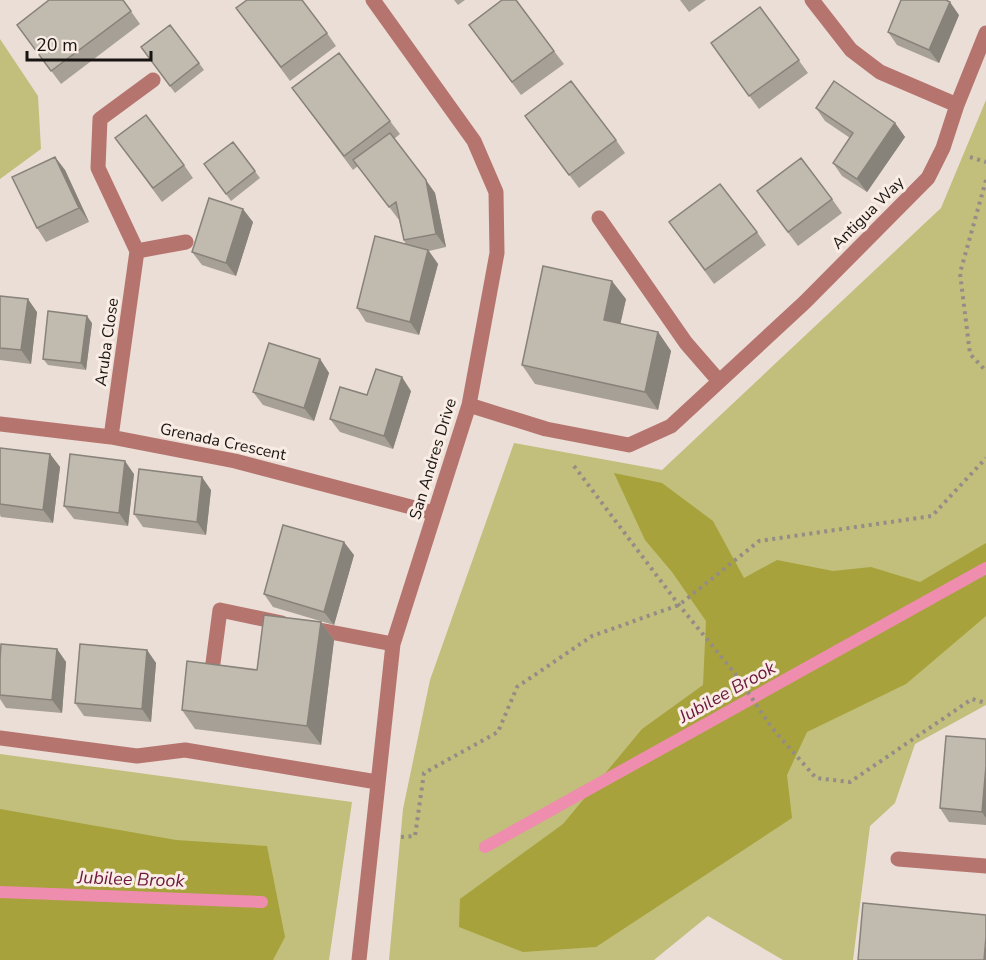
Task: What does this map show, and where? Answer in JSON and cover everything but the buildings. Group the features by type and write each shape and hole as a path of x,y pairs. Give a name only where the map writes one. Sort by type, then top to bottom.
{"street":[{"name":"San Andres Drive","path":"359,960 393,645 470,405 497,252 496,192 474,141 373,0"},
{"path":"812,0 851,50 880,72 957,105"},
{"name":"Antigua Way","path":"470,405 546,429 629,445 671,426 805,302 928,178 943,148 957,105 986,33"},
{"path":"153,80 100,119 98,168 137,251 186,242"},
{"path":"598,218 686,343 719,381"},
{"name":"Aruba Close","path":"111,437 137,251"},
{"name":"Grenada Crescent","path":"0,424 111,437 235,461 434,513"},
{"path":"213,663 220,610 393,645"},
{"path":"0,738 137,756 184,750 377,782"},
{"path":"898,859 986,866"}],"path":[{"path":"986,180 960,273 970,354 986,371"},
{"path":"546,429 679,604 737,676 772,728 816,778 850,782 972,699 986,703"},
{"path":"373,838 415,836 424,773 498,732 518,687 592,636 679,604 759,541 932,516 986,458"}],"shaded area":[{"path":"0,39 38,96 41,149 0,179"},
{"path":"986,100 986,705 915,744 895,803 870,826 853,960 783,960 708,916 654,960 389,960 403,809 430,680 514,443 662,470 941,208"},
{"path":"614,473 662,483 713,521 744,578 777,560 833,571 871,567 920,582 986,543 986,616 906,684 807,732 787,775 792,818 596,947 523,952 459,927 460,899 563,824 642,729 703,685 706,621 672,572 645,540"},
{"path":"0,754 352,802 329,960 0,960"},
{"path":"0,809 176,840 267,846 285,937 273,960 0,960"}],"waterway":[{"name":"Jubilee Brook","path":"485,847 986,568"},
{"name":"Jubilee Brook","path":"0,892 262,902"}]}
